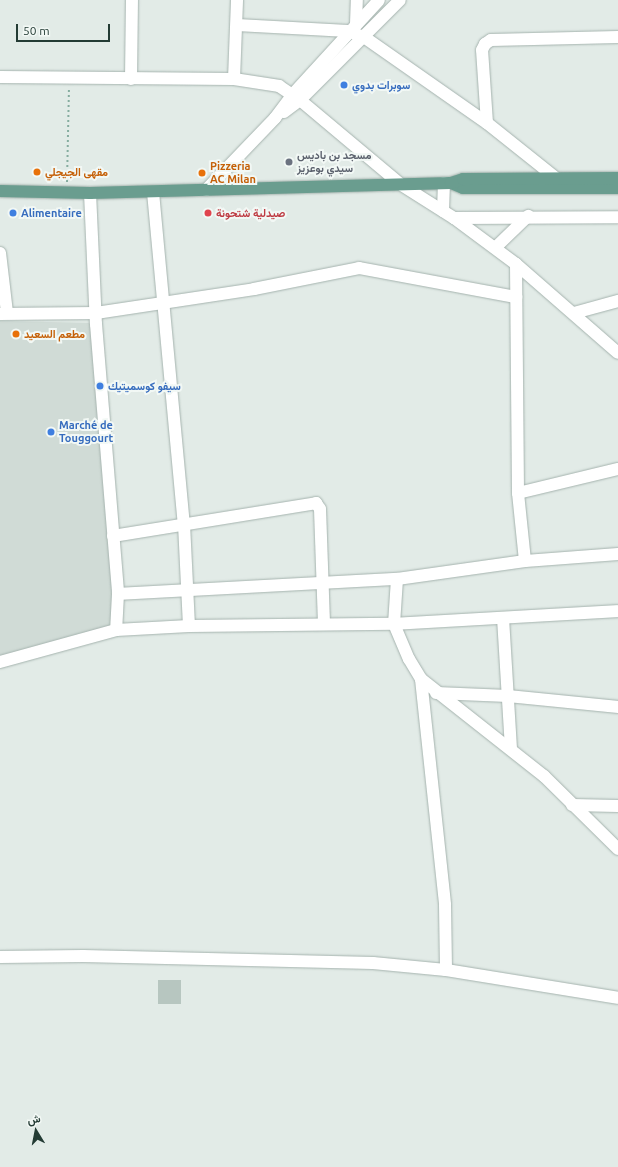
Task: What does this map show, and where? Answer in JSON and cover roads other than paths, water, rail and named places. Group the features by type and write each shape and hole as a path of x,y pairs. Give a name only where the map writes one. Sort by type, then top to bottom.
{"main road":[{"path":"0,190 67,193 152,192 447,183 463,179 618,178"},
{"path":"447,183 463,188 618,188"}],"street":[{"path":"131,79 132,0"},
{"path":"234,79 237,0"},
{"path":"352,28 357,0"},
{"path":"296,97 352,28 379,0"},
{"path":"206,190 296,97 364,37 400,0"},
{"path":"237,25 352,28 487,123 556,178"},
{"path":"487,123 482,50 485,44 491,40 618,36"},
{"path":"0,77 234,79 279,86 296,97 400,184 454,218 496,247 574,313 618,354"},
{"path":"443,211 447,183"},
{"path":"152,192 184,524 189,626"},
{"path":"90,193 96,313 118,594 116,630"},
{"path":"454,218 528,216 618,217"},
{"path":"496,247 528,216"},
{"path":"0,253 3,314 96,313 163,305 359,268 516,297"},
{"path":"516,264 518,493 525,561"},
{"path":"574,313 618,301"},
{"path":"518,493 618,469"},
{"path":"113,536 316,503 320,509 324,583 324,623"},
{"path":"118,594 397,579 525,561 618,554"},
{"path":"397,579 394,624 409,659 421,679 436,693 511,749 544,776 618,849"},
{"path":"0,662 116,630 189,626 324,623 394,624 618,612"},
{"path":"503,618 511,749"},
{"path":"421,679 445,905 446,970"},
{"path":"436,693 508,696 618,707"},
{"path":"572,805 618,806"},
{"path":"0,957 84,956 373,963 446,970 618,998"}],"place":[{"name":"سوبرات بدوي","path":"344,85"},
{"name":"مسجد بن باديس سيدي بوعزيز","path":"289,162"},
{"name":"مقهى الجيجلي","path":"37,172"},
{"name":"Pizzeria AC Milan","path":"202,173"},
{"name":"Alimentaire","path":"13,213"},
{"name":"صيدلية شتحونة","path":"208,213"},
{"name":"مطعم السعيد","path":"16,334"},
{"name":"سيفو كوسميتيك","path":"100,386"},
{"name":"Marché de Touggourt","path":"51,432"}]}
